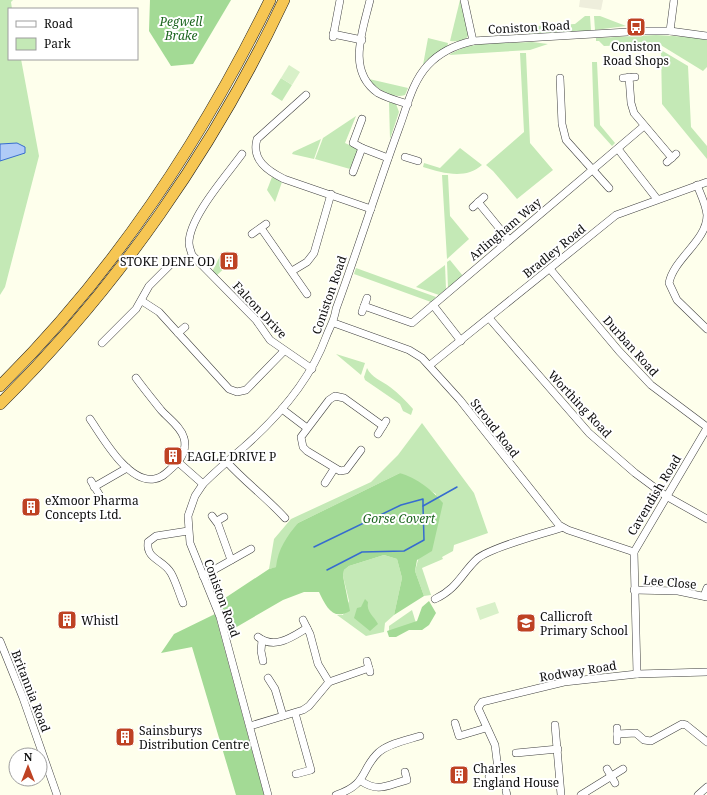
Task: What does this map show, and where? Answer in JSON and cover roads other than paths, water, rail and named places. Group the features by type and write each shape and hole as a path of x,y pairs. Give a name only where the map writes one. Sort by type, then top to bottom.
{"highway":[{"path":"0,386 104,268 140,220 211,110 270,0"},
{"path":"0,404 69,330 151,227 225,113 284,0"}],"street":[{"path":"340,0 333,36 362,40"},
{"path":"370,0 362,40 359,65 366,80 379,93 408,104"},
{"path":"464,0 473,41"},
{"path":"670,31 674,0"},
{"name":"Coniston Road","path":"268,795 220,616 190,543 188,531 189,510 195,496 203,484 257,435 282,409 312,369 334,323 336,309 388,158 417,80 433,60 448,49 473,41 670,31 707,36"},
{"path":"629,77 631,103 634,113 672,158"},
{"path":"560,78 564,134 570,146 609,188"},
{"path":"302,96 257,139 255,145 258,159 273,173 284,179 371,209"},
{"path":"362,119 353,143 388,158"},
{"name":"Arlingham Way","path":"367,298 363,309 412,323 644,126"},
{"path":"353,172 362,148"},
{"path":"618,149 657,199"},
{"path":"405,157 418,161"},
{"name":"Falcon Drive","path":"242,159 196,217 190,235 189,244 192,255 210,275 223,282 256,320 270,340 312,369"},
{"name":"Bradley Road","path":"430,365 616,215 707,182"},
{"path":"697,185 705,206 706,225 674,269 669,283 677,300 707,329"},
{"path":"292,271 307,262 314,253 331,194"},
{"path":"478,202 509,240"},
{"path":"252,234 264,226 292,271 306,289"},
{"path":"106,342 142,301 149,286 169,266"},
{"name":"Durban Road","path":"550,269 619,351 651,385 707,427"},
{"name":"Falcon Drive","path":"142,301 159,312 229,389 234,392 246,390 284,351"},
{"path":"433,305 461,341"},
{"name":"Worthing Road","path":"489,318 589,433 635,473 666,496 707,519"},
{"name":"Stroud Road","path":"334,323 409,350 430,365 562,528"},
{"path":"178,333 184,327"},
{"path":"90,419 94,432 135,475 155,479 162,477 178,462 186,444 181,431 139,382 135,390"},
{"path":"361,450 346,470 340,472 334,470 303,447 302,437 307,428 329,400 336,396 344,398 384,423 378,434"},
{"path":"282,409 307,428"},
{"name":"Cavendish Road","path":"637,674 634,552 707,427"},
{"path":"178,462 203,484"},
{"path":"227,462 241,478 280,507 285,518"},
{"path":"99,494 93,484 127,468"},
{"path":"325,483 334,470"},
{"path":"224,517 214,519 231,560"},
{"path":"435,599 459,582 478,558 485,554 531,537 562,528 634,552"},
{"path":"173,600 182,600 170,572 149,553 145,540 156,536 188,531"},
{"path":"203,576 251,549"},
{"name":"Lee Close","path":"634,590 678,591 706,596 707,588"},
{"path":"303,620 312,638 315,655 329,682"},
{"path":"263,661 260,638 272,643 283,641 307,628"},
{"name":"Britannia Road","path":"0,641 23,698 57,795"},
{"path":"250,726 295,713 309,706 329,682 370,670 367,660"},
{"name":"Rodway Road","path":"489,777 498,775 496,751 478,708 482,702 564,682 637,674 707,672"},
{"path":"268,678 275,689 283,716"},
{"path":"295,713 311,770 296,774"},
{"path":"455,723 459,736 486,728"},
{"path":"617,735 636,734 644,740 651,741 682,724 686,725 707,742"},
{"path":"555,725 561,795"},
{"path":"336,795 353,788 361,781 373,759 379,752 387,747 420,736"},
{"path":"516,753 558,749"},
{"path":"607,769 613,780"},
{"path":"581,795 613,780 623,769"},
{"path":"361,781 373,788 380,788 407,780 405,772"},
{"path":"698,795 707,787"}],"water":[{"path":"17,143 25,147 25,153 0,161 0,144"}],"waterway":[{"path":"314,547 401,505 423,499 423,506 457,487"},
{"path":"327,570 362,552 404,551 424,540 423,506"}],"place":[{"name":"Coniston Road Shops","path":"636,27"},
{"name":"STOKE DENE OD","path":"229,261"},
{"name":"EAGLE DRIVE P","path":"173,456"},
{"name":"eXmoor Pharma Concepts Ltd.","path":"31,507"},
{"name":"Whistl","path":"67,620"},
{"name":"Callicroft Primary School","path":"526,623"},
{"name":"Sainsburys Distribution Centre","path":"125,737"},
{"name":"Charles England House","path":"459,775"}],"park label":[{"name":"Pegwell Brake","path":"181,28"},
{"name":"Gorse Covert","path":"399,518"}]}
